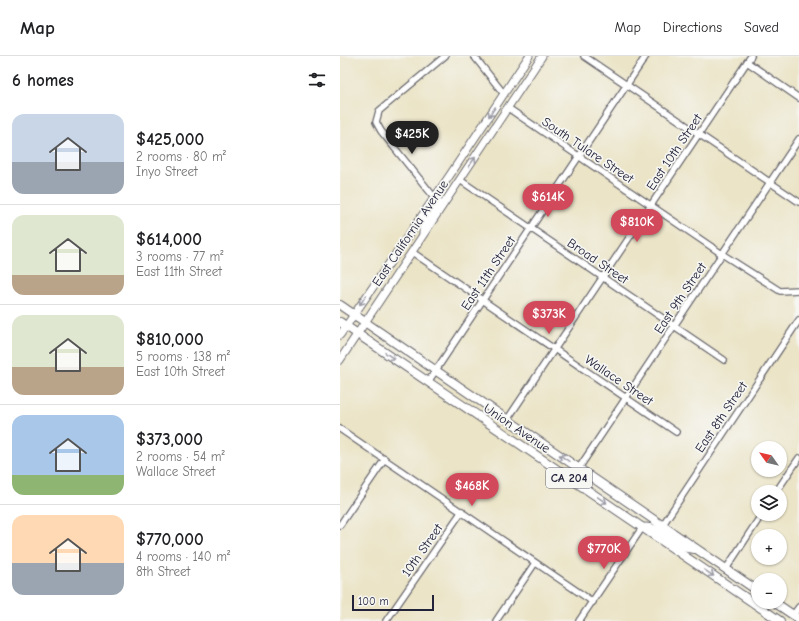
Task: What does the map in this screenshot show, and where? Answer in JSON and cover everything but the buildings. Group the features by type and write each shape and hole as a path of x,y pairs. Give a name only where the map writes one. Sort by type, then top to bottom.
{"highway":[{"name":"Union Avenue","path":"340,305 751,586"},
{"name":"Union Avenue","path":"343,324 780,621"},
{"path":"642,528 652,527 685,548 697,549"},
{"path":"784,609 796,617"}],"main road":[{"name":"East California Avenue","path":"340,335 343,324 353,314 530,56"},
{"name":"East California Avenue","path":"340,360 542,56"},
{"path":"490,135 505,101 504,94"},
{"path":"460,180 457,177 458,174 473,141"},
{"path":"423,234 423,225 438,201 434,197"}],"street":[{"path":"434,197 381,131 376,122 379,111 444,56"},
{"path":"474,56 504,94"},
{"path":"584,56 799,202"},
{"name":"East 11th Street","path":"428,382 646,56"},
{"name":"East 10th Street","path":"507,420 751,56"},
{"path":"747,62 799,98"},
{"name":"South Tulare Street","path":"508,108 722,254 780,291 799,290"},
{"name":"East 9th Street","path":"579,468 799,139"},
{"name":"Broad Street","path":"460,180 724,360"},
{"name":"Wallace Street","path":"412,252 676,432"},
{"name":"East 8th Street","path":"662,526 799,320"},
{"path":"340,429 593,602"},
{"path":"781,485 799,458"},
{"path":"340,525 385,459"},
{"name":"10th Street","path":"386,621 462,511"},
{"path":"726,569 757,521"},
{"path":"579,621 642,528"},
{"path":"505,621 497,619 535,563"},
{"path":"796,617 799,607"}]}
